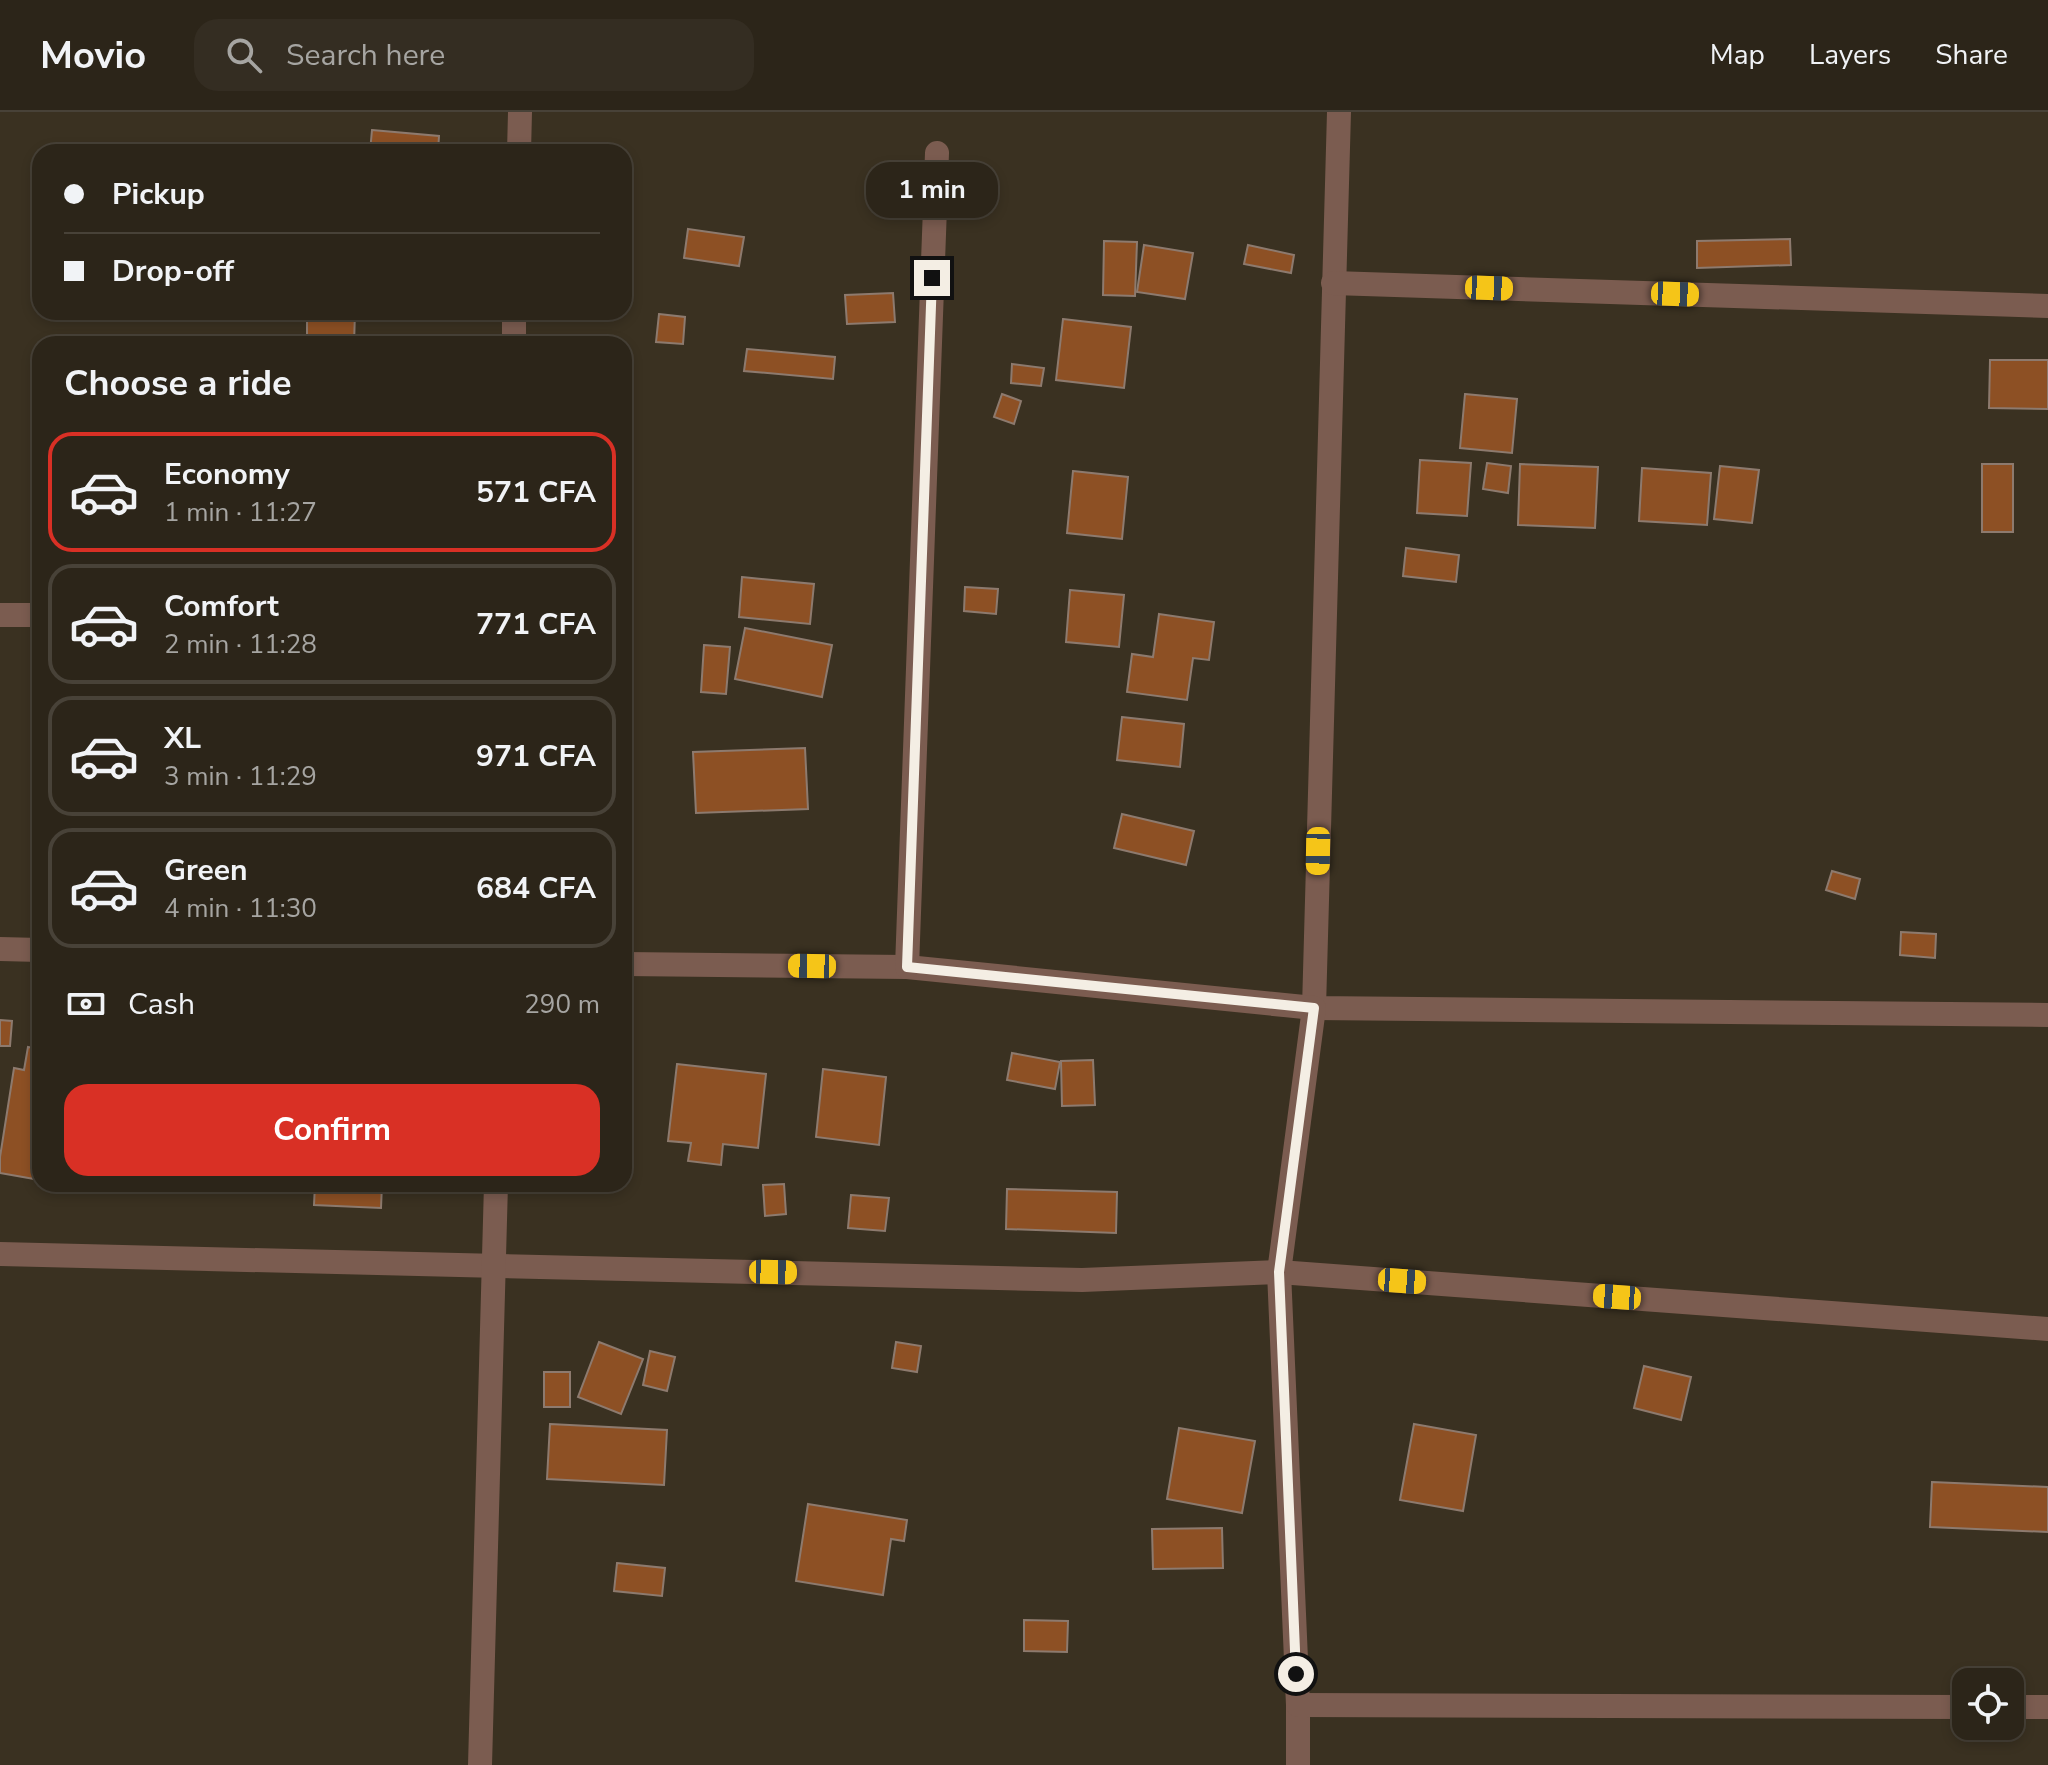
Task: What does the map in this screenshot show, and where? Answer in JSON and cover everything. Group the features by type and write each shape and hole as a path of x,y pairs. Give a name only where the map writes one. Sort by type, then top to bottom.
{"street":[{"path":"519,144 520,112"},
{"path":"1298,1765 1279,1272 1314,1008 1339,112"},
{"path":"907,967 937,153"},
{"path":"1333,283 2048,306"},
{"path":"0,615 32,615"},
{"path":"0,949 32,950"},
{"path":"632,964 907,967 1314,1008 2048,1015"},
{"path":"480,1765 496,1192"},
{"path":"0,1254 1082,1280 1279,1272 2048,1329"},
{"path":"1298,1705 1952,1707"},
{"path":"2024,1707 2048,1707"}],"building":[{"path":"372,130 439,136 438,144 371,144"},
{"path":"688,229 744,237 739,266 684,258"},
{"path":"1790,239 1791,265 1697,268 1697,241"},
{"path":"1104,241 1137,242 1135,296 1103,295"},
{"path":"1144,245 1193,253 1185,299 1137,292"},
{"path":"1248,245 1294,255 1291,273 1244,264"},
{"path":"893,293 895,322 847,324 845,295"},
{"path":"659,314 685,317 683,344 656,342"},
{"path":"1063,319 1131,327 1124,388 1056,380"},
{"path":"307,320 355,320 354,336 307,336"},
{"path":"747,349 835,357 833,379 744,371"},
{"path":"1990,360 2048,360 2048,409 1989,408"},
{"path":"1012,364 1044,368 1041,386 1011,383"},
{"path":"1002,394 1021,401 1014,424 994,417"},
{"path":"1465,394 1517,399 1512,453 1460,448"},
{"path":"1420,460 1471,463 1467,516 1417,513"},
{"path":"1487,463 1511,466 1508,493 1483,489"},
{"path":"1520,464 1598,467 1595,528 1518,525"},
{"path":"1982,464 2013,464 2013,532 1982,532"},
{"path":"1720,466 1759,470 1752,523 1714,519"},
{"path":"1642,468 1711,473 1707,525 1639,521"},
{"path":"1073,471 1128,477 1122,539 1067,533"},
{"path":"1406,548 1459,555 1456,582 1403,576"},
{"path":"742,577 814,584 810,624 739,617"},
{"path":"965,587 998,589 996,614 964,611"},
{"path":"1070,590 1124,595 1119,647 1066,642"},
{"path":"1159,614 1214,622 1209,660 1193,658 1187,700 1127,692 1132,654 1153,657"},
{"path":"745,628 832,645 822,697 735,679"},
{"path":"704,645 730,647 726,694 701,692"},
{"path":"1122,717 1184,724 1180,767 1117,760"},
{"path":"805,748 808,809 696,813 693,752"},
{"path":"1122,814 1194,831 1186,865 1114,848"},
{"path":"1832,871 1860,879 1855,899 1826,890"},
{"path":"1901,932 1936,934 1935,958 1900,955"},
{"path":"0,1020 12,1021 10,1046 0,1046"},
{"path":"28,1047 32,1048 32,1179 0,1173 14,1068 24,1070"},
{"path":"1012,1053 1060,1062 1055,1089 1007,1080"},
{"path":"1093,1060 1095,1105 1062,1106 1061,1061"},
{"path":"677,1064 766,1074 758,1148 723,1144 721,1165 688,1161 691,1143 668,1141"},
{"path":"823,1069 886,1077 879,1145 816,1137"},
{"path":"784,1184 786,1214 765,1216 763,1185"},
{"path":"1007,1189 1117,1192 1116,1233 1006,1229"},
{"path":"315,1192 382,1192 381,1208 314,1205"},
{"path":"851,1195 889,1198 885,1231 848,1228"},
{"path":"599,1342 643,1359 621,1414 578,1397"},
{"path":"896,1342 921,1346 917,1372 892,1368"},
{"path":"650,1351 675,1357 667,1391 643,1385"},
{"path":"1644,1366 1691,1377 1681,1420 1634,1408"},
{"path":"544,1372 570,1372 570,1407 544,1407"},
{"path":"550,1424 667,1430 664,1485 547,1479"},
{"path":"1414,1424 1476,1435 1463,1511 1400,1500"},
{"path":"1179,1428 1255,1441 1242,1513 1167,1499"},
{"path":"1932,1482 2048,1487 2048,1532 1930,1527"},
{"path":"808,1504 907,1520 904,1541 891,1539 883,1595 796,1581"},
{"path":"1222,1528 1223,1568 1153,1569 1152,1529"},
{"path":"617,1563 665,1568 662,1596 614,1591"},
{"path":"1024,1620 1068,1621 1067,1652 1024,1651"}],"route":[{"path":"932,278 907,967 1314,1008 1279,1272 1296,1674"}]}
